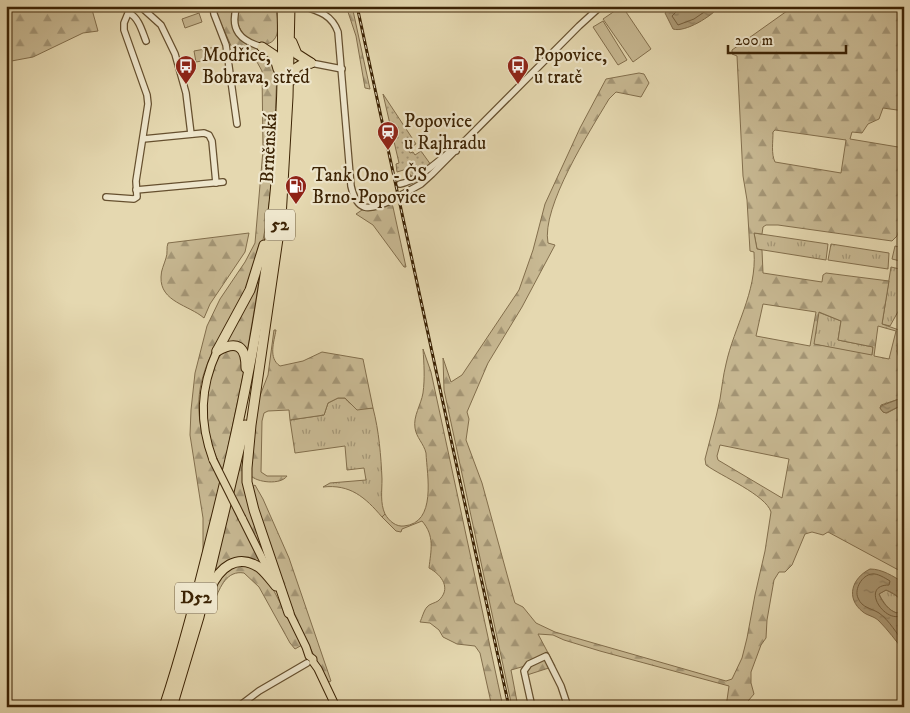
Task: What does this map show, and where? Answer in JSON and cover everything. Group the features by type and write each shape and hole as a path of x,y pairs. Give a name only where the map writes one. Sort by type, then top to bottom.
{"highway":[{"path":"262,47 275,41 286,10"},
{"name":"Brněnská","path":"261,351 281,218 290,37 286,10"},
{"name":"Brněnská","path":"274,205 286,10"},
{"path":"290,37 296,52 311,63"},
{"path":"262,47 270,51 275,58 282,89"},
{"path":"288,97 295,69 300,65 311,63"},
{"path":"217,351 255,277 274,205"},
{"name":"D52","path":"164,707 192,614 246,385 262,296 274,205"},
{"path":"217,351 232,345 242,349 245,356 246,385"},
{"path":"261,351 248,442 248,482 254,510 289,612"},
{"name":"D52","path":"172,707 199,617 229,500 261,351"},
{"path":"199,617 216,577 225,567 231,564 243,562 253,564 263,571 276,586"}],"main road":[{"path":"217,351 206,383 202,404 204,429 213,460 289,612 310,660 318,669 336,707"}],"street":[{"path":"106,197 134,199 137,197 136,181 148,104 147,95 124,30 124,23 131,6"},
{"path":"140,6 161,25 175,54 186,93 191,134"},
{"name":"Brněnská","path":"213,6 214,14 226,45 237,124"},
{"path":"237,6 235,18 239,34 248,42 262,47"},
{"path":"303,6 326,15 333,21 339,35 353,198 359,206 369,208 375,207 421,184 601,6"},
{"path":"129,13 135,16 146,41"},
{"path":"311,63 342,69"},
{"path":"143,139 204,133 209,135 212,141 216,183"},
{"path":"400,184 423,172 452,150 456,151"},
{"path":"136,190 223,182"},
{"path":"532,707 524,671 528,664 546,656 561,686 568,707"},
{"path":"238,707 266,686 310,660"}],"green space":[{"path":"6,6 91,6 98,31 83,33 33,57 6,62"},
{"path":"215,6 234,6 232,17 247,44 272,56 277,72 274,148 266,227 253,274 211,355 205,369 199,394 200,425 205,445 220,481 203,555 203,518 190,435 195,373 207,326 220,299 245,262 255,243 263,150 262,71 257,62 232,48"},
{"path":"242,6 276,6 278,31 272,41 265,44 257,43 243,33 238,25 238,15"},
{"path":"346,6 352,6 370,89 365,88 356,36"},
{"path":"622,6 651,49 633,62 603,19"},
{"path":"794,6 904,6 904,111 883,108 879,119 868,124 862,133 852,132 850,139 904,148 904,230 899,230 897,236 892,241 778,225 766,225 763,227 762,234 754,233 757,249 762,250 763,273 822,282 823,275 826,273 889,281 882,324 904,330 904,336 900,339 897,348 904,378 904,394 899,399 881,405 880,408 883,412 887,413 904,404 904,573 828,532 823,535 812,532 805,534 792,565 785,572 779,572 774,580 766,638 761,645 751,672 754,694 743,707 726,707 729,686 600,651 553,635 538,634 555,666 527,675 525,666 511,670 518,707 512,707 444,390 443,358 451,382 462,375 519,290 533,250 545,204 580,128 606,79 639,73 644,74 649,83 641,97 616,92 609,99 569,170 559,190 548,228 548,243 555,245 522,307 488,363 467,412 469,419 466,440 482,483 515,603 523,607 536,623 555,632 726,681 732,679 742,658 765,551 771,512 761,499 706,465 705,459 726,364 749,295 754,267 754,252 750,251 747,200 743,176 737,56 732,54 732,50","holes":["775,130 846,140 841,173 775,162 773,132","763,304 816,312 810,346 756,336","819,312 841,321 838,340 873,347 872,355 814,344","878,326 896,331 889,359 874,356","720,445 789,459 782,498 718,460 717,456"]},
{"path":"199,13 202,22 185,28 182,19"},
{"path":"603,21 627,60 618,65 593,27"},
{"path":"216,47 218,58 196,62 194,51"},
{"path":"383,94 416,144 408,149 410,153 413,152 415,155 421,151 431,165 412,178 407,169 397,172 396,164 399,163"},
{"path":"391,202 406,267 404,267 373,225 356,214 362,210 374,210"},
{"path":"249,233 245,252 210,304 204,318 170,298 165,292 161,274 167,256 168,243"},
{"path":"754,233 828,244 826,260 757,249"},
{"path":"831,244 889,253 888,269 828,260"},
{"path":"895,246 904,248 904,262 892,259"},
{"path":"891,267 904,270 904,301 890,326 882,324"},
{"path":"260,276 247,353 221,346 257,277"},
{"path":"818,312 841,321 838,340 873,347 872,356 813,344"},
{"path":"274,330 276,330 273,354 276,363 280,366 303,361 322,352 363,359 373,408 357,410 345,398 338,398 328,403 324,415 290,420 289,410 268,411 264,413 262,421 261,472 267,476 287,476 280,481 269,482 258,480 250,475 256,406 268,375"},
{"path":"238,349 245,366 223,471 208,435 205,420 206,403 212,373 218,359 225,350"},
{"path":"423,349 431,372 503,707 492,707 480,653 475,646 457,644 443,637 439,630 430,623 420,622 427,607 438,601 445,587 438,574 429,568 431,543 426,527 422,521 402,529 401,532 396,531 382,517 385,514 393,523 398,526 404,526 414,523 422,516 426,507 428,485 426,453 415,428 416,415 423,393"},
{"path":"338,398 345,398 351,404 365,409 373,408 380,452 382,501 385,514 382,517 356,493 341,488 323,487 330,483 366,480 364,468 347,470 345,446 295,453 290,420 324,415 328,403"},
{"path":"243,450 246,491 269,565 233,493"},
{"path":"255,485 289,558 331,681 327,683 296,618 261,527 252,487"},
{"path":"231,504 264,569 244,559 215,575 213,574"},
{"path":"248,564 265,577 302,645 295,649 290,643 259,587 244,573 233,574 225,580 215,600 211,592 225,569"},
{"path":"886,590 900,599 902,605 897,613 886,606 879,594"}],"water":[{"path":"679,6 720,6 698,23 678,30 673,29 665,13"},
{"path":"902,336 904,336 904,375 897,351"},
{"path":"904,394 904,404 886,413 880,408 899,399"},
{"path":"870,569 879,570 892,575 904,583 904,651 879,621 857,607 854,601 853,589 855,583","holes":["886,590 900,599 902,605 897,613 886,606 879,594"]}],"railway":[{"path":"357,6 509,707"}],"place":[{"name":"Modřice, Bobrava, střed","path":"186,85"},
{"name":"Popovice, u tratě","path":"518,85"},
{"name":"Popovice u Rajhradu","path":"388,151"},
{"name":"Tank Ono - ČS Brno-Popovice","path":"296,205"}]}
